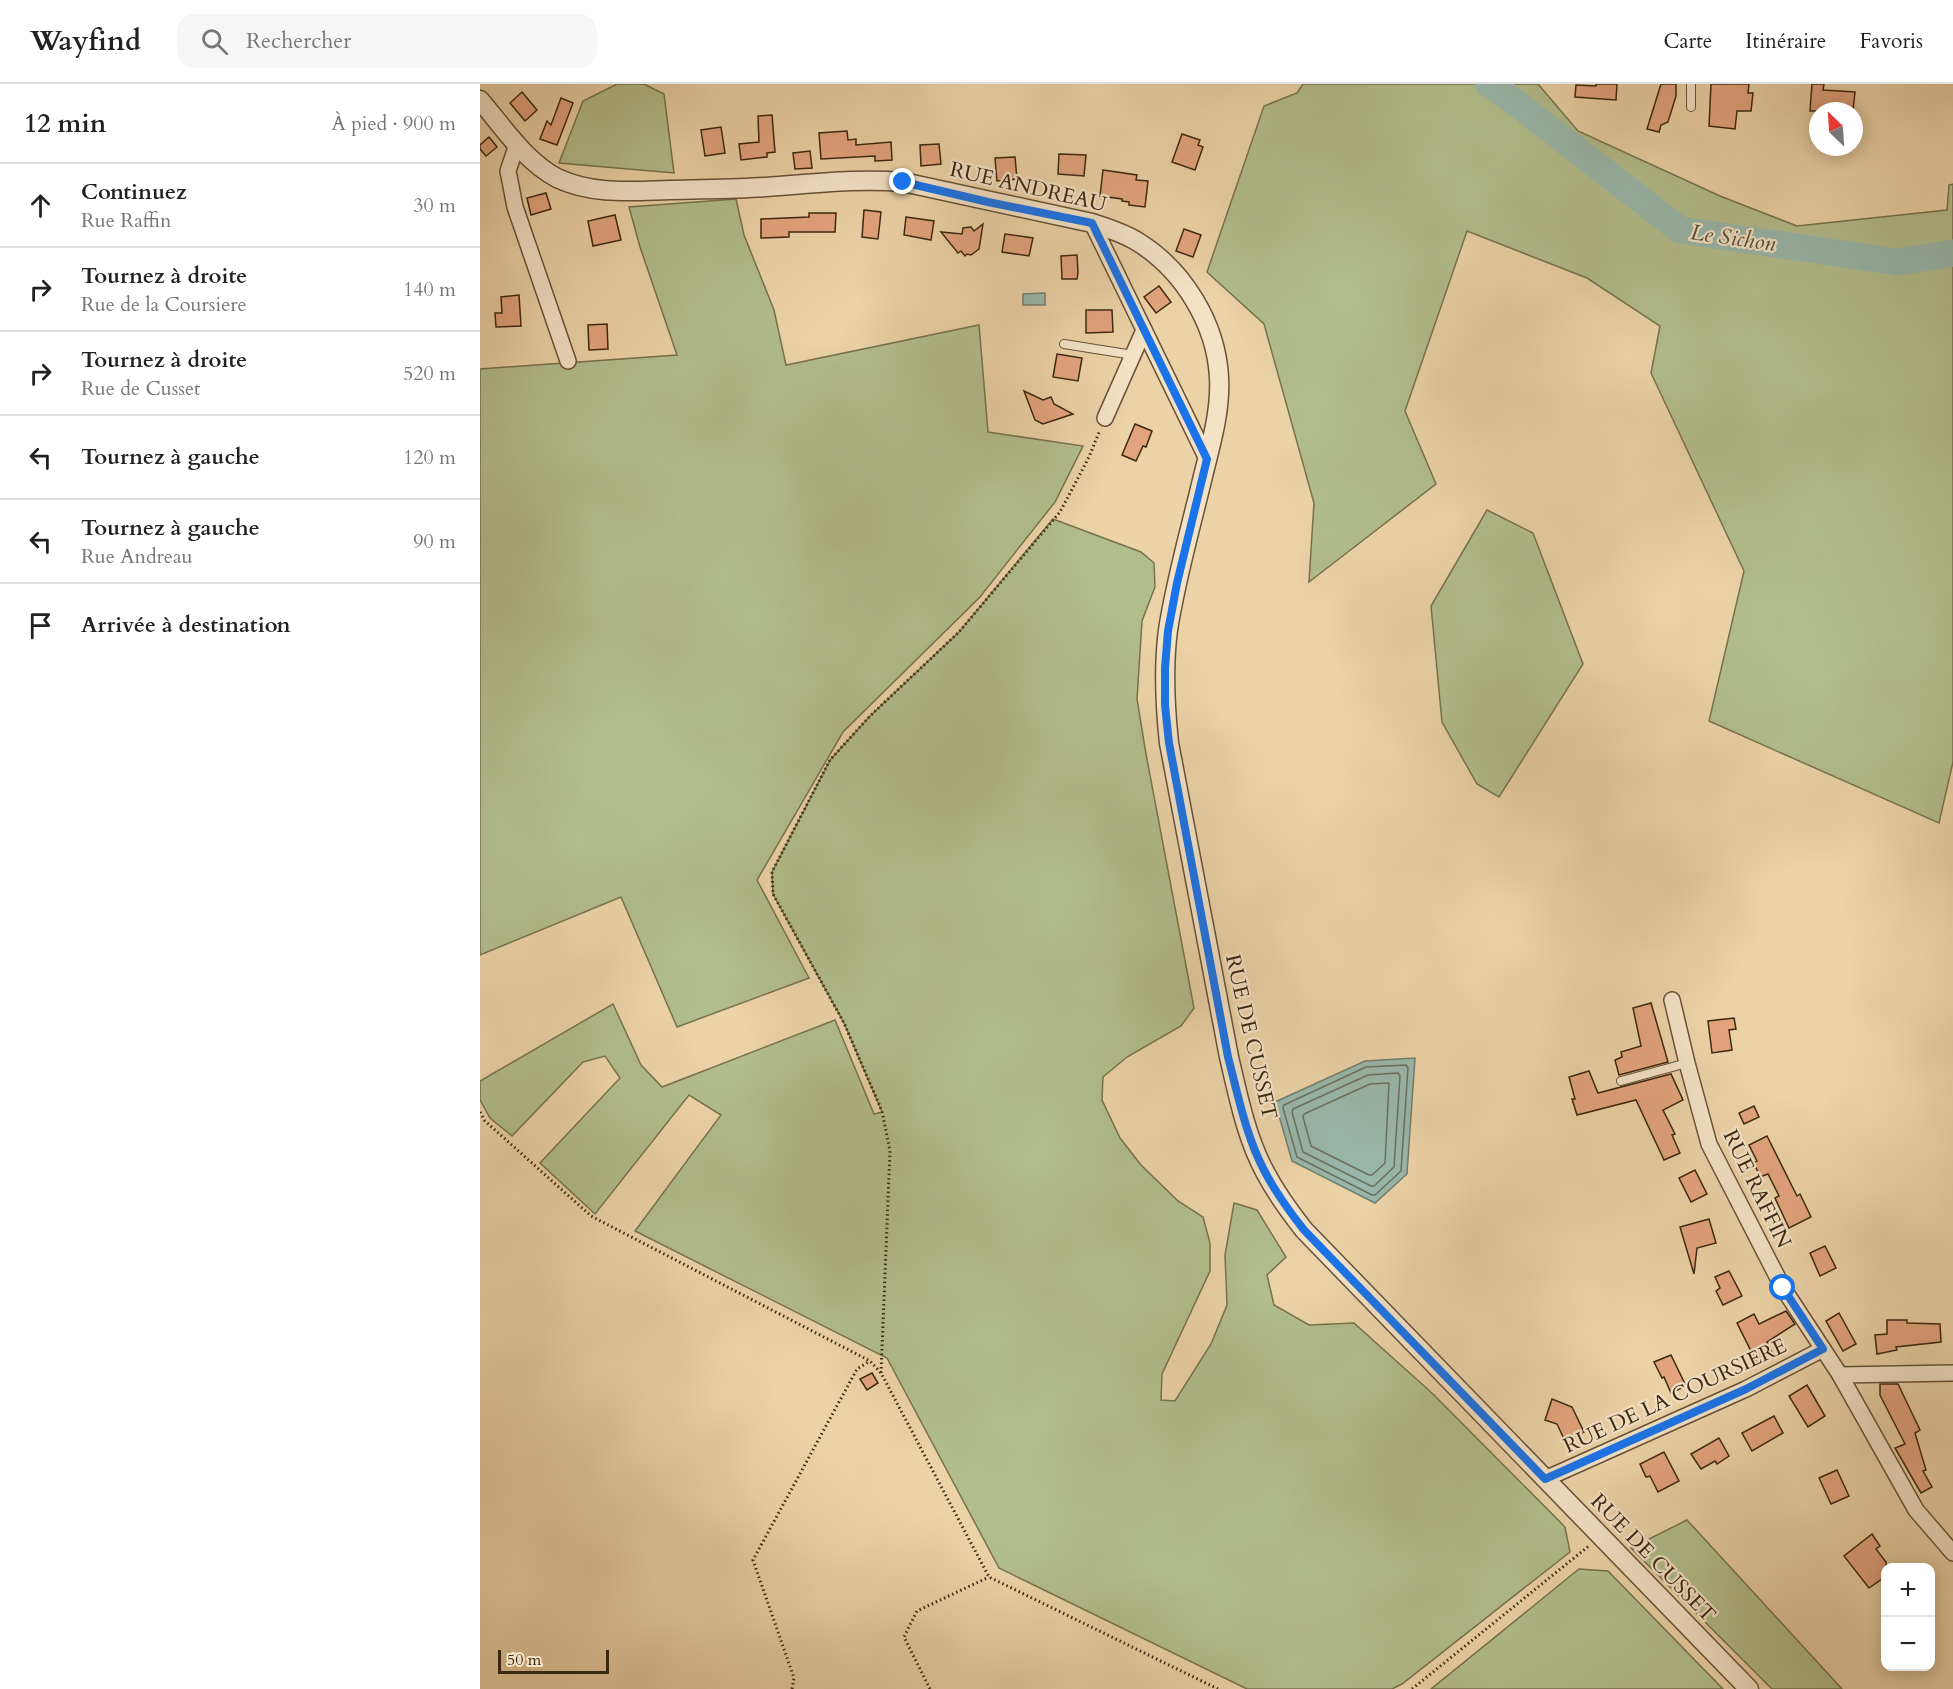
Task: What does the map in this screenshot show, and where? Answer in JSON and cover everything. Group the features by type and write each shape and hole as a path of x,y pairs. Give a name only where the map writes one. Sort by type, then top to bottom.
{"street":[{"name":"RUE ANDREAU","path":"480,100 537,165 578,186 607,192 766,187 877,180 903,182 1092,223 1113,230 1137,242 1164,262 1185,286 1202,315 1212,344 1219,377 1216,416 1207,459"},
{"path":"517,144 508,171 515,207 568,361"},
{"path":"1092,223 1207,459"},
{"path":"1105,418 1144,330"},
{"name":"RUE DE CUSSET","path":"1207,459 1177,583 1168,631 1165,705 1169,743 1228,1057 1240,1104 1263,1170 1283,1204 1304,1230 1749,1689"},
{"name":"RUE RAFFIN","path":"1672,1000 1709,1144 1783,1288 1840,1375 1916,1510 1953,1552"},
{"name":"RUE DE LA COURSIERE","path":"1545,1479 1746,1389 1823,1349"},
{"path":"1840,1375 1953,1373"}],"lane":[{"path":"1691,84 1691,107"},
{"path":"1064,344 1133,355"},
{"path":"1621,1081 1687,1064"}],"path":[{"path":"881,1373 890,1151 882,1112 844,1023 773,894 772,872 830,760 870,716 959,632 1060,512 1089,457 1105,418"},
{"path":"480,1112 485,1121 591,1216 870,1361 881,1373 989,1577 1218,1689"},
{"path":"792,1689 794,1678 753,1560 857,1369 870,1361"},
{"path":"1412,1689 1601,1537"},
{"path":"930,1689 904,1637 917,1611 989,1577"}],"green space":[{"path":"617,84 644,84 664,94 674,173 559,163 583,101"},
{"path":"1303,84 1538,84 1578,131 1720,196 1797,226 1947,210 1949,185 1953,184 1953,762 1939,823 1709,721 1744,571 1651,373 1660,326 1587,278 1467,231 1405,411 1436,484 1309,582 1314,503 1264,324 1207,272 1264,106 1297,93"},
{"path":"736,199 744,235 774,310 786,365 979,325 988,432 1083,446 1055,502 980,597 843,732 757,880 809,978 677,1027 621,897 480,955 480,369 677,355 640,247 629,207"},
{"path":"1487,510 1533,533 1583,664 1499,797 1477,784 1442,722 1431,606"},
{"path":"1053,519 1141,552 1154,563 1155,587 1142,621 1137,699 1194,1008 1181,1026 1127,1057 1103,1077 1102,1100 1120,1138 1141,1165 1178,1201 1203,1217 1210,1243 1210,1271 1162,1374 1161,1400 1175,1401 1211,1344 1227,1305 1225,1255 1234,1203 1257,1210 1286,1257 1267,1275 1274,1305 1309,1325 1354,1323 1433,1394 1565,1527 1570,1552 1402,1684 1392,1689 1247,1689 999,1568 887,1358 635,1231 721,1115 689,1095 595,1214 540,1163 620,1078 605,1056 583,1062 512,1136 490,1118 480,1100 480,1081 613,1004 641,1065 662,1087 835,1020 874,1114 882,1112 844,1023 773,894 772,872 830,760 870,716 959,632"},
{"path":"1687,1520 1842,1689 1772,1689 1631,1548"},
{"path":"1579,1569 1608,1571 1723,1689 1431,1689"}],"water":[{"path":"1045,293 1045,305 1023,305 1023,294"},
{"path":"1415,1058 1407,1174 1375,1203 1292,1161 1275,1102 1365,1061"}],"building":[{"path":"1596,84 1617,84 1616,100 1575,97 1576,85 1596,86"},
{"path":"1661,84 1676,84 1676,96 1668,122 1661,125 1659,132 1647,129"},
{"path":"1711,84 1749,84 1748,93 1753,93 1751,111 1737,111 1735,129 1709,126"},
{"path":"1812,84 1824,84 1823,90 1855,92 1854,102 1811,102"},
{"path":"522,92 537,110 525,121 510,103"},
{"path":"561,98 573,103 557,145 540,139 547,121 551,125"},
{"path":"772,115 775,152 767,153 767,157 741,160 739,144 759,142 758,116"},
{"path":"721,127 725,153 705,156 701,130"},
{"path":"847,131 848,140 856,139 856,145 891,142 892,160 875,161 875,156 821,159 819,133"},
{"path":"1182,134 1200,140 1198,145 1203,147 1195,170 1172,162"},
{"path":"489,137 497,147 486,156 480,149 480,145"},
{"path":"939,144 941,164 921,166 920,145"},
{"path":"810,151 812,168 795,169 793,153"},
{"path":"1059,154 1086,155 1084,176 1058,174"},
{"path":"1015,157 1017,179 997,181 995,158"},
{"path":"1103,170 1137,175 1136,180 1148,181 1145,207 1129,205 1129,202 1122,201 1122,199 1100,196"},
{"path":"546,193 551,209 531,215 527,198"},
{"path":"864,210 881,212 878,239 862,237"},
{"path":"809,213 836,213 835,232 789,232 789,237 761,238 761,219 809,217"},
{"path":"615,215 621,240 593,246 588,221"},
{"path":"906,217 934,221 931,240 904,235"},
{"path":"983,224 979,249 971,255 965,256 961,251 958,253 941,232 962,234 963,228 971,227 974,231"},
{"path":"1184,229 1201,235 1193,257 1176,251"},
{"path":"1005,234 1033,238 1029,256 1002,252"},
{"path":"1077,255 1077,279 1062,279 1061,256"},
{"path":"1159,286 1171,302 1156,313 1144,297"},
{"path":"519,295 521,326 496,327 495,313 502,313 501,297"},
{"path":"1086,310 1112,310 1113,332 1086,333"},
{"path":"607,324 608,349 589,350 588,325"},
{"path":"1057,354 1082,358 1078,381 1053,377"},
{"path":"1024,391 1043,400 1051,397 1054,404 1073,414 1043,424 1035,420"},
{"path":"1135,424 1152,431 1146,447 1143,446 1136,461 1122,455"},
{"path":"1651,1003 1668,1062 1619,1075 1615,1060 1622,1057 1621,1052 1641,1046 1633,1008"},
{"path":"1734,1018 1736,1029 1729,1030 1732,1050 1712,1053 1708,1021"},
{"path":"1589,1071 1598,1093 1671,1074 1683,1100 1663,1110 1675,1134 1672,1135 1680,1153 1664,1160 1636,1100 1577,1115 1569,1077"},
{"path":"1754,1106 1759,1117 1744,1124 1739,1113"},
{"path":"1767,1136 1797,1196 1800,1194 1811,1217 1789,1228 1775,1198 1779,1196 1768,1174 1760,1177 1754,1163 1757,1161 1749,1145"},
{"path":"1695,1170 1707,1194 1691,1202 1679,1178"},
{"path":"1709,1219 1716,1243 1697,1248 1694,1274 1680,1227"},
{"path":"1825,1246 1836,1268 1820,1276 1810,1253"},
{"path":"1729,1271 1742,1296 1723,1305 1716,1291 1720,1288 1715,1277"},
{"path":"1786,1311 1795,1324 1767,1342 1773,1355 1757,1363 1737,1323 1754,1314 1759,1324"},
{"path":"1839,1313 1856,1344 1843,1351 1826,1321"},
{"path":"1887,1320 1940,1324 1941,1342 1896,1347 1897,1350 1877,1354 1875,1335 1887,1334"},
{"path":"1671,1355 1686,1386 1671,1393 1654,1362"},
{"path":"872,1373 878,1383 867,1390 860,1379"},
{"path":"1880,1384 1898,1384 1920,1430 1915,1433 1926,1470 1923,1471 1932,1487 1921,1493 1895,1448 1905,1444 1880,1395"},
{"path":"1807,1385 1825,1416 1808,1427 1789,1396"},
{"path":"1552,1399 1572,1407 1584,1432 1565,1441 1557,1424 1545,1420"},
{"path":"1774,1416 1783,1433 1752,1451 1742,1433"},
{"path":"1719,1438 1729,1456 1717,1464 1715,1461 1701,1469 1691,1454"},
{"path":"1664,1452 1679,1481 1658,1492 1650,1476 1646,1477 1640,1464"},
{"path":"1837,1470 1849,1496 1831,1504 1819,1478"},
{"path":"1872,1534 1880,1546 1876,1549 1886,1562 1881,1563 1881,1580 1869,1588 1844,1556"}],"waterway":[{"name":"Le Sichon","path":"1489,84 1680,230 1898,262 1953,253"}],"route":[{"path":"903,182 1092,223 1207,459 1177,583 1168,631 1165,705 1169,743 1228,1057 1251,1139 1263,1170 1283,1204 1304,1230 1545,1479 1746,1389 1823,1349 1783,1288"}]}
